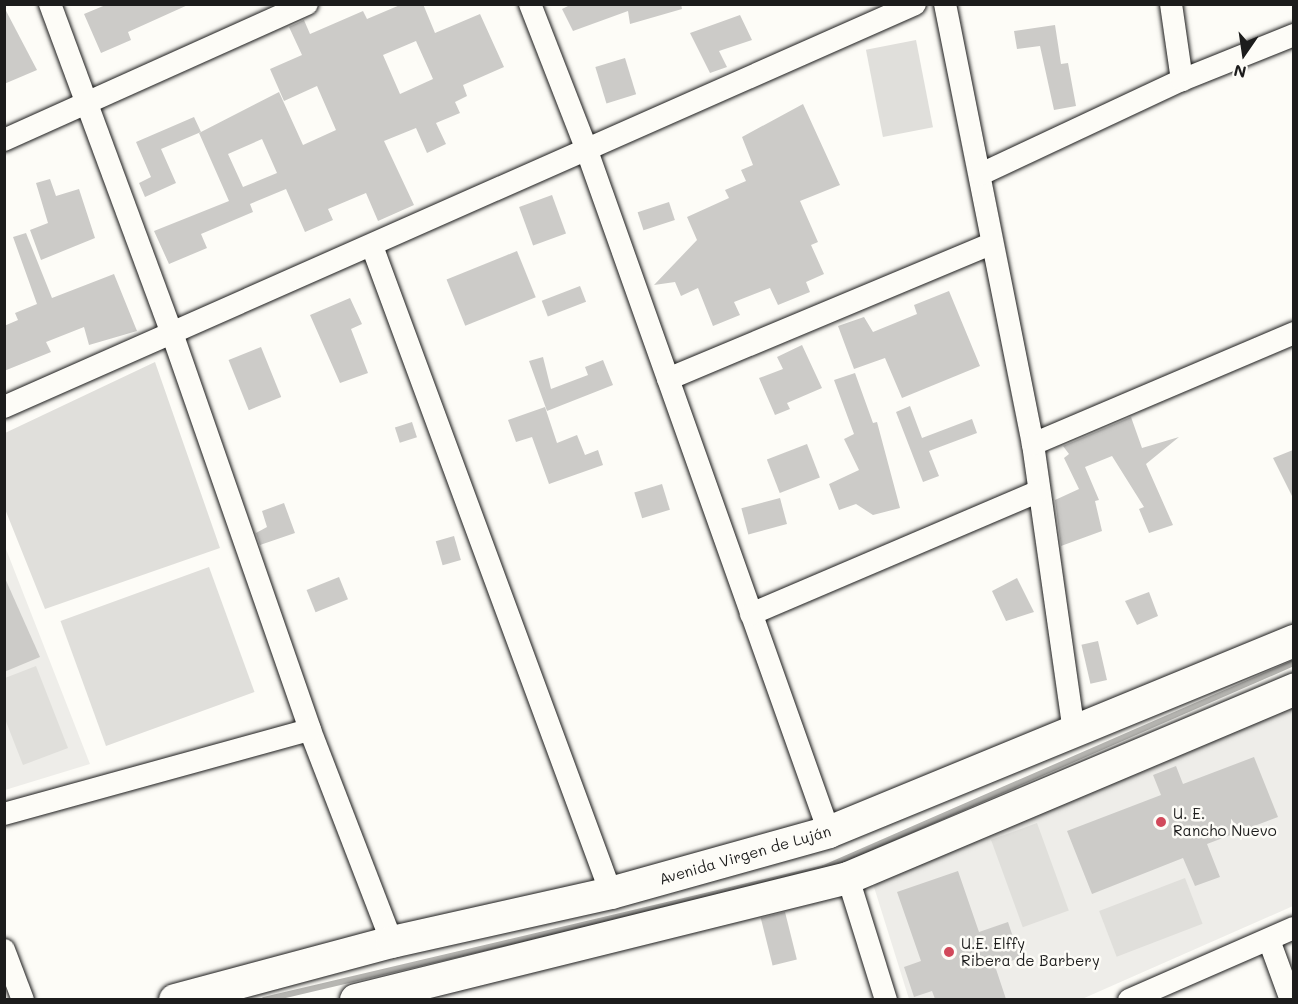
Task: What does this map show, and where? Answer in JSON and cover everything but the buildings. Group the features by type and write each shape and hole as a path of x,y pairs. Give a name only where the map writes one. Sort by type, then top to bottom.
{"main road":[{"name":"Avenida Virgen de Luján","path":"181,999 392,942 611,892 829,832 1293,641"},
{"path":"356,999 848,878 1293,690"}],"street":[{"path":"50,4 172,333 310,729 392,942"},
{"path":"4,140 307,4"},
{"path":"530,4 586,148 829,832"},
{"path":"4,407 915,4"},
{"path":"945,4 981,174 991,244 1033,444 1037,492 1074,733"},
{"path":"1171,4 1182,80"},
{"path":"981,174 1182,80 1293,35"},
{"path":"668,379 991,244"},
{"path":"372,246 611,892"},
{"path":"1033,444 1293,333"},
{"path":"751,614 1037,492"},
{"path":"4,814 310,729"},
{"path":"848,878 886,999"},
{"path":"1129,999 1293,928"},
{"path":"1269,940 1291,999"},
{"path":"4,950 23,999"}],"shaded area":[{"path":"916,40 933,127 883,137 866,50"},
{"path":"155,362 220,548 45,609 5,509 5,433"},
{"path":"4,544 90,764 5,790 4,790"},
{"path":"209,567 254,692 106,746 61,621"},
{"path":"36,666 68,748 23,765 5,719 5,678"},
{"path":"1294,707 1293,906 1082,999 909,999 874,887 882,877"},
{"path":"1037,823 1069,910 1023,927 991,840"},
{"path":"1185,878 1203,924 1117,957 1099,911"}],"waterway":[{"path":"264,1000 824,868 1294,663"}],"place":[{"name":"U. E. Rancho Nuevo","path":"1161,822"},
{"name":"U.E. Elffy Ribera de Barbery","path":"949,952"}]}
